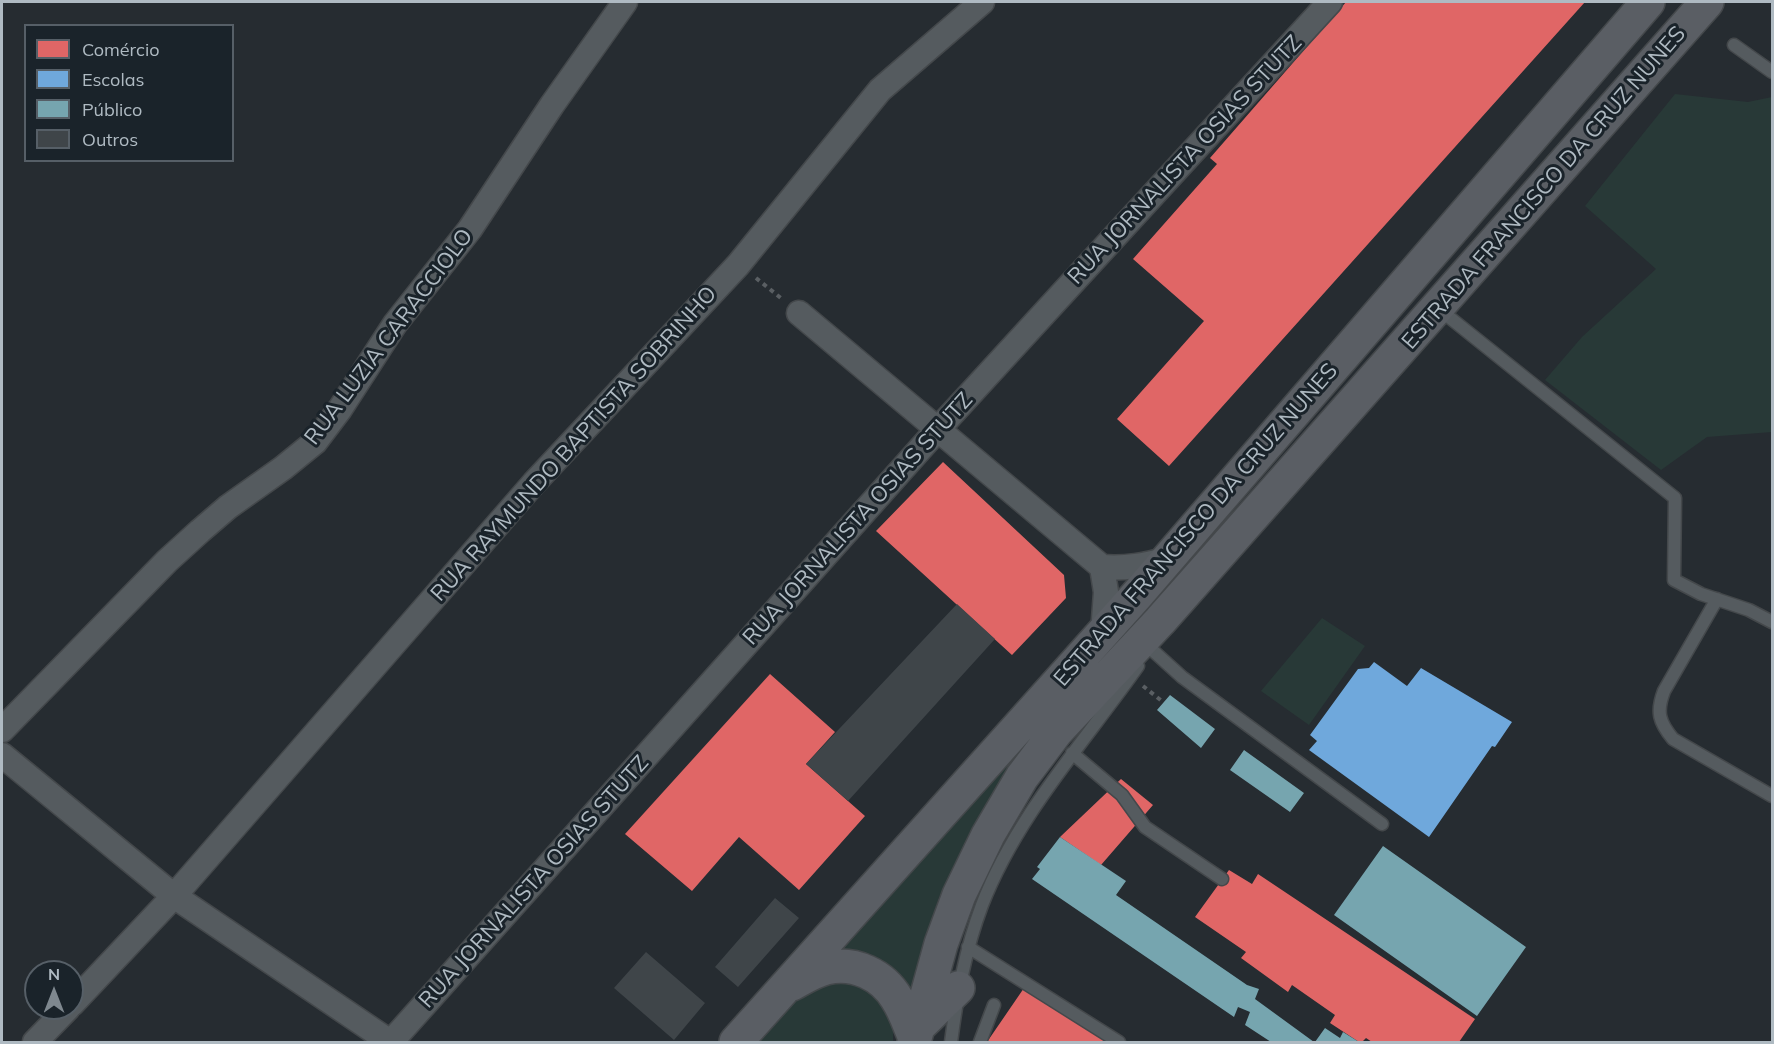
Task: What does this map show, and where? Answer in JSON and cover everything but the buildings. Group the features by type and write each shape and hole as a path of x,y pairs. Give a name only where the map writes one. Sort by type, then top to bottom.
{"main road":[{"name":"ESTRADA FRANCISCO DA CRUZ NUNES","path":"915,1036 941,944 959,895 988,835 1022,777 1056,732 1155,635 1707,2"},
{"name":"ESTRADA FRANCISCO DA CRUZ NUNES","path":"736,1042 1168,559 1640,4"},
{"path":"783,990 826,968 847,967 868,972 883,981 898,1000 915,1036 958,988"}],"street":[{"name":"RUA LUZIA CARACCIOLO","path":"2,730 167,561 228,507 315,442 340,409 395,324 470,229 552,105 625,2"},
{"name":"RUA RAYMUNDO BAPTISTA SOBRINHO","path":"84,991 174,896 534,483 738,265 880,90 982,2"},
{"name":"RUA JORNALISTA OSIAS STUTZ","path":"390,1042 938,429 1330,2"},
{"path":"799,313 1102,567 1121,569 1139,567 1168,559"},
{"path":"1102,567 1106,592 1103,633"},
{"path":"2,755 174,896 390,1042"},
{"path":"35,1042 56,1020"}],"lane":[{"path":"1734,45 1773,72"},
{"path":"1438,309 1675,498 1674,580 1701,594 1749,610 1773,622"},
{"path":"1717,599 1664,691 1658,715 1662,726 1672,739 1773,796"},
{"path":"951,1042 958,988 982,904 1022,825 1072,753 1130,677 1155,635 1182,677 1382,824"},
{"path":"1072,753 1122,795 1145,827 1222,879"},
{"path":"968,947 1119,1042"},
{"path":"980,1042 994,1005"}],"path":[{"path":"738,265 799,313"},
{"path":"1130,677 1163,702"}],"shaded area":[{"path":"1675,94 1748,102 1772,97 1772,432 1707,437 1661,470 1545,380 1582,337 1656,269 1585,206"},
{"path":"1322,618 1365,646 1309,725 1261,691"},
{"path":"1048,713 977,826 939,897 911,989 897,972 878,961 832,951"},
{"path":"846,980 873,989 893,1021 893,1042 758,1042 799,996 814,987"}]}
